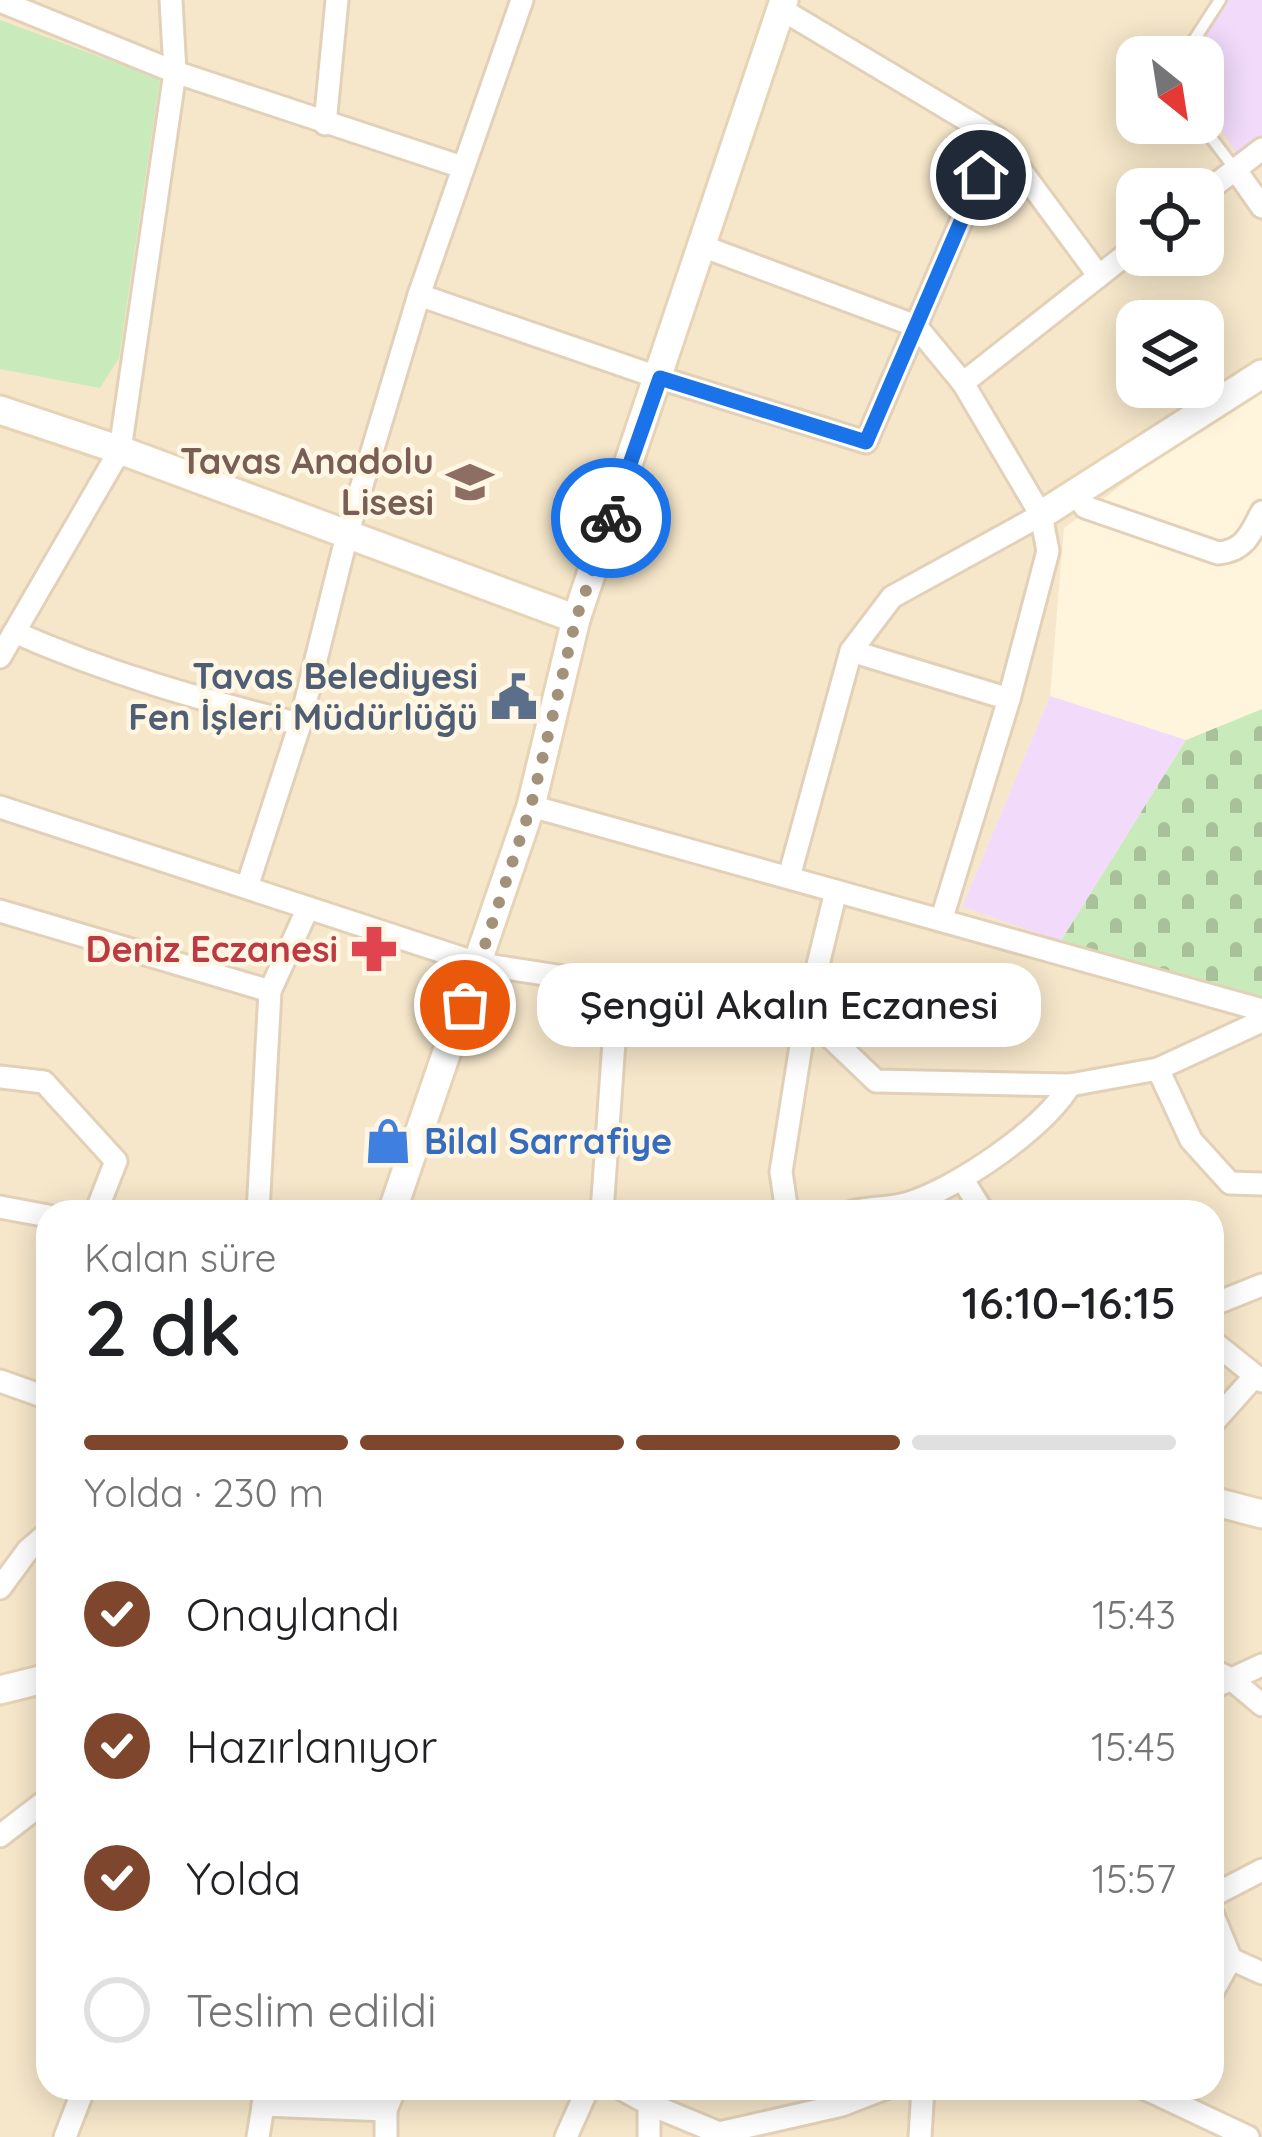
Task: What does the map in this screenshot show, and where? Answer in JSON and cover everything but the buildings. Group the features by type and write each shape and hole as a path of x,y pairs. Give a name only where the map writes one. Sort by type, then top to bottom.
{"street":[{"path":"0,657 120,450 176,72 171,0"},
{"path":"325,124 337,0"},
{"path":"247,887 300,724 346,535 419,295 522,0"},
{"path":"0,1 176,72 462,167"},
{"path":"396,1200 531,806 576,619 783,5 997,137 1099,276"},
{"path":"419,295 866,442 997,137"},
{"path":"1224,178 1262,148"},
{"path":"1234,170 1262,207"},
{"path":"702,246 916,326 963,383 1041,515 1048,551 942,918"},
{"path":"963,383 1116,263"},
{"path":"789,877 850,651 892,597 1041,515 1262,374"},
{"path":"0,410 576,619"},
{"path":"1076,493 1085,507 1218,553 1234,550 1262,555"},
{"path":"1234,550 1246,542 1262,512"},
{"path":"14,632 198,699 300,724"},
{"path":"850,651 1009,699"},
{"path":"531,806 1262,1010"},
{"path":"0,807 480,964 806,1014 876,1081 1070,1085 1158,1069 1262,1021"},
{"path":"786,1200 781,1172 806,1014 836,891"},
{"path":"260,1200 270,992 308,908"},
{"path":"0,911 270,992"},
{"path":"603,1200 618,985"},
{"path":"1158,1069 1191,1140 1204,1155 1230,1183 1262,1184"},
{"path":"0,1077 44,1082 116,1161 101,1200"},
{"path":"922,1200 963,1180 1048,1113 1070,1085"},
{"path":"963,1180 976,1200"},
{"path":"0,1207 36,1214"},
{"path":"1224,1300 1262,1286"},
{"path":"1224,1351 1258,1379 1224,1412"},
{"path":"0,1381 36,1394"},
{"path":"1224,1504 1262,1514"},
{"path":"0,1588 36,1543"},
{"path":"1224,1677 1262,1665"},
{"path":"0,1690 36,1681"},
{"path":"1224,1683 1262,1705"},
{"path":"0,1836 36,1808"},
{"path":"1224,1890 1262,1870"},
{"path":"1224,1942 1231,1959 1262,1973"},
{"path":"1224,1972 1231,1959"},
{"path":"65,2137 79,2100"},
{"path":"257,2137 264,2100"},
{"path":"300,2100 386,2110"},
{"path":"386,2137 390,2100"},
{"path":"566,2137 583,2100"},
{"path":"650,2137 653,2100"},
{"path":"660,2100 719,2135 855,2100"},
{"path":"920,2137 922,2100"},
{"path":"1172,2100 1248,2137"}],"lane":[{"path":"1197,36 1220,0"},
{"path":"1215,144 1234,170"}],"shaded area":[{"path":"0,0 1262,0 1262,381 1064,528 1050,696 962,907 1262,1009 1262,2137 0,2137"},
{"path":"1227,0 1262,0 1262,148 1243,163 1224,134 1224,36 1204,36"},
{"path":"1050,696 1186,740 1061,941 962,907"}],"green space":[{"path":"0,20 160,79 119,358 100,388 0,369"},
{"path":"1262,709 1262,1009 1061,941 1186,740"}],"way so far":[{"path":"465,1005 531,806 576,619 611,518"}],"place":[{"name":"Tavas Anadolu Lisesi","path":"470,482"},
{"name":"Tavas Belediyesi Fen İşleri Müdürlüğü","path":"514,697"},
{"name":"Deniz Eczanesi","path":"374,949"},
{"name":"Şengül Akalın Eczanesi","path":"465,1005"},
{"name":"Bilal Sarrafiye","path":"388,1141"}],"route":[{"path":"611,518 660,378 866,442 981,175"}]}
